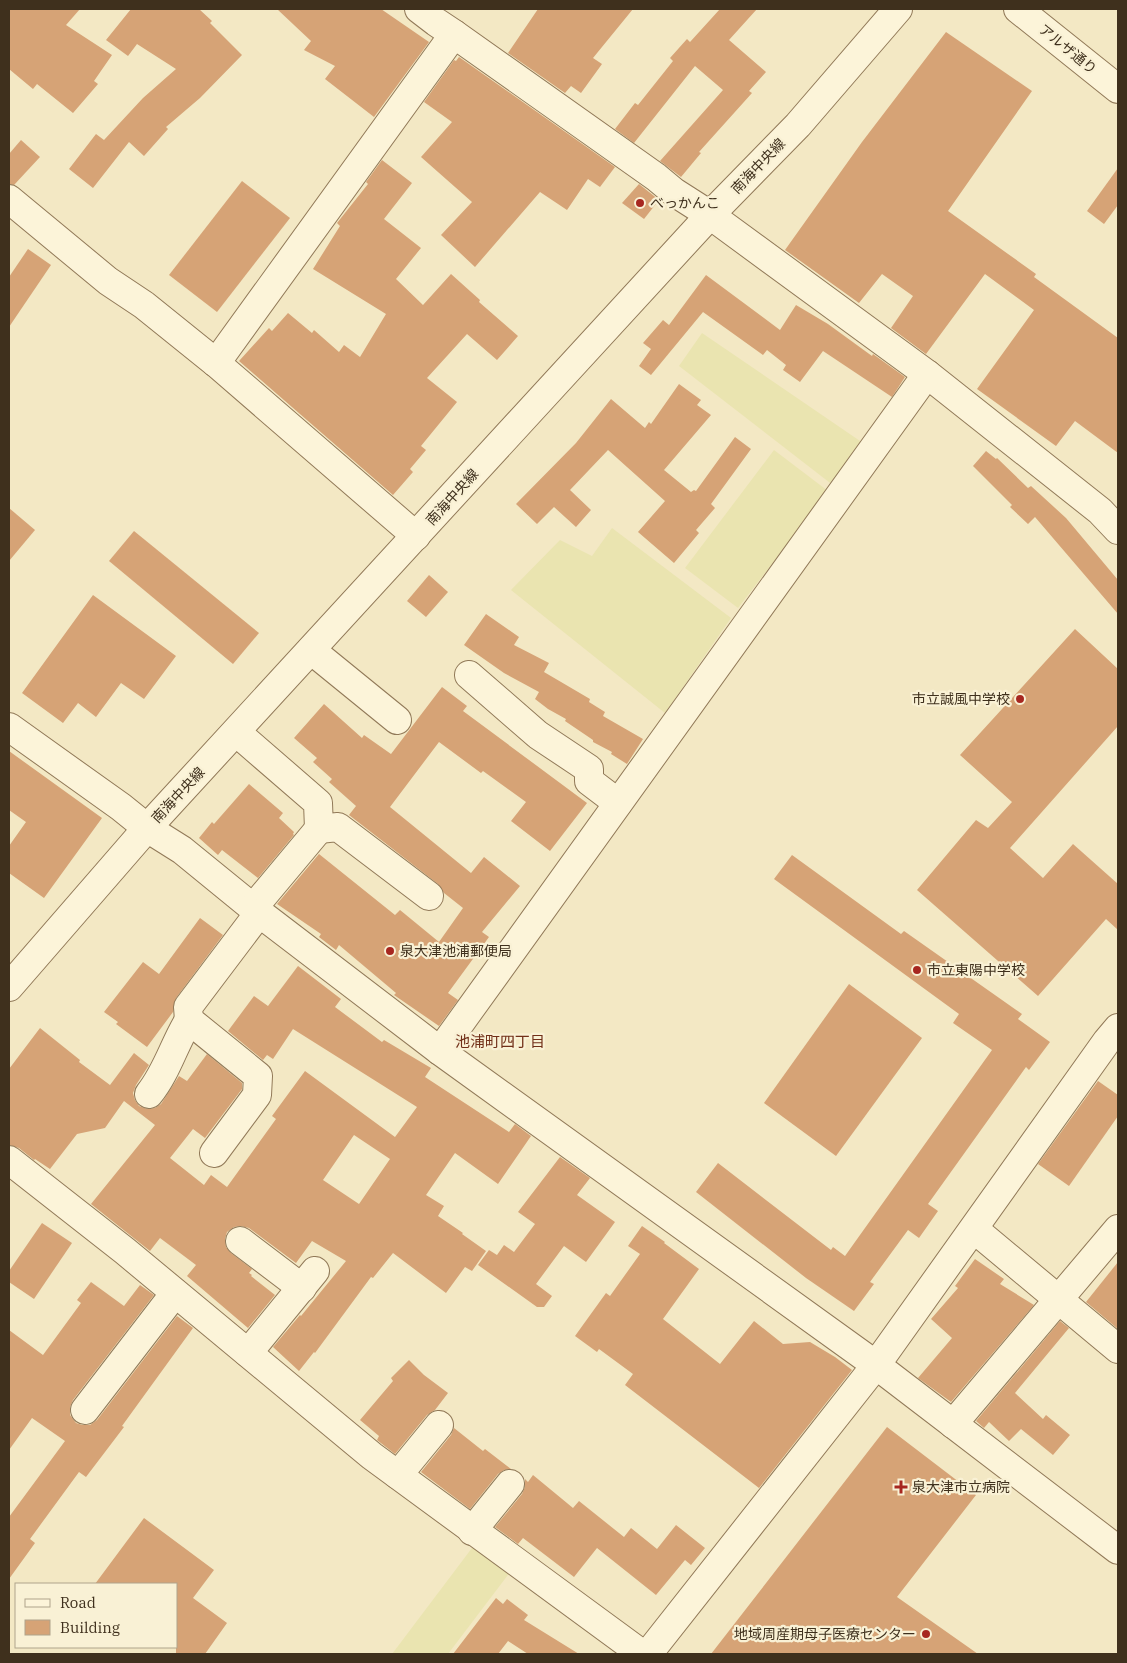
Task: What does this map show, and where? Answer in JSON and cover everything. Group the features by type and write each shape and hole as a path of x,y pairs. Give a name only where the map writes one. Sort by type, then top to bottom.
{"street":[{"name":"南海中央線","path":"9,987 147,828 710,215 798,125 898,9"},
{"name":"アルザ通り","path":"1018,9 1118,89"},
{"path":"216,362 438,18 926,374 1100,511 1118,530"},
{"path":"9,199 108,281 144,305 216,362 416,536"},
{"path":"440,1051 926,374"},
{"path":"311,650 397,720"},
{"path":"469,675 538,735 589,769 590,781 618,804"},
{"path":"9,727 121,807 147,828 182,850 256,911 440,1051 876,1365 1118,1550"},
{"path":"149,1094 158,1083 179,1035 189,1020 188,1007 256,911 319,829 318,803 236,732"},
{"path":"319,829 338,827 429,896"},
{"path":"189,1020 258,1076 257,1095 214,1153"},
{"path":"648,1654 876,1365 1115,1039"},
{"path":"9,1160 175,1293 372,1456 642,1654"},
{"path":"974,1229 1118,1349"},
{"path":"953,1424 1118,1229"},
{"path":"240,1241 308,1279 248,1353"},
{"path":"85,1410 175,1293"},
{"path":"398,1475 439,1425"},
{"path":"472,1531 510,1484"}],"shaded area":[{"path":"702,333 863,443 834,486 679,366"},
{"path":"774,450 828,491 738,608 685,568"},
{"path":"612,528 731,618 665,713 511,590 560,540 592,556"},
{"path":"475,1544 511,1571 448,1654 392,1654"}],"building":[{"path":"9,9 80,9 66,25 112,55 94,81 98,84 73,113 37,84 33,89 9,69"},
{"path":"131,9 199,9 212,21 210,23 242,55 200,98 166,127 168,129 144,156 129,142 93,188 69,169 96,134 104,140 143,98 176,69 137,44 128,56 106,40"},
{"path":"277,9 381,9 429,42 374,117 325,79 335,66 304,50 311,41"},
{"path":"538,9 633,9 593,58 602,64 581,93 571,86 565,93 508,53"},
{"path":"720,9 757,9 729,40 766,72 749,91 752,93 699,152 701,153 681,177 660,161 723,90 695,66 634,143 615,129 635,103 638,105 673,61 670,58 687,39 690,42"},
{"path":"946,32 1032,91 948,211 1036,274 1034,277 1118,338 1118,453 1075,421 1056,446 977,389 1034,310 985,274 926,354 891,328 913,296 882,274 859,303 785,250 862,142"},
{"path":"459,57 615,167 600,187 588,179 567,210 540,192 475,267 441,235 472,202 421,157 452,122 424,102 454,60 456,61"},
{"path":"21,140 40,157 14,185 9,184 9,154"},
{"path":"382,160 412,183 384,219 421,248 396,279 423,305 451,274 480,300 479,302 518,336 497,360 467,334 427,378 457,402 421,446 426,450 410,469 413,472 393,495 239,361 269,328 272,331 288,313 312,333 314,330 339,352 344,345 360,357 386,314 313,269 340,226 337,223 368,184 366,182"},
{"path":"1118,168 1118,205 1104,224 1087,211"},
{"path":"242,181 290,218 217,312 169,275"},
{"path":"639,184 659,200 644,219 622,203"},
{"path":"28,249 51,265 9,327 9,277"},
{"path":"706,275 780,330 796,305 828,324 905,377 892,397 823,351 800,382 783,370 786,365 767,350 763,355 703,312 651,375 639,366 651,349 643,343 663,320 669,325"},
{"path":"679,384 701,400 697,405 711,415 664,470 691,492 696,491 735,437 751,449 711,504 715,508 696,530 699,533 674,563 638,532 665,501 608,450 570,490 591,510 576,527 554,507 537,524 516,504 576,443 611,399 645,428 649,422 651,424"},
{"path":"986,451 997,458 1028,488 1031,486 1066,518 1118,580 1118,614 1035,517 1028,524 973,466"},
{"path":"9,508 35,530 9,561"},
{"path":"134,531 259,633 233,664 109,561"},
{"path":"429,575 448,592 426,617 407,601"},
{"path":"93,595 176,656 144,699 121,683 96,717 78,703 63,723 22,693"},
{"path":"486,614 519,637 514,645 549,663 544,672 590,699 589,702 605,712 603,716 643,739 627,764 611,754 612,752 593,742 593,740 565,721 566,719 535,699 539,692 504,673 464,645"},
{"path":"1075,629 1118,669 1118,726 1010,848 1043,878 1073,844 1118,884 1118,930 1106,919 1038,996 917,890 976,820 988,828 1012,802 960,755"},
{"path":"442,687 467,706 463,711 587,803 550,851 511,821 526,802 483,771 481,773 439,742 390,807 471,873 484,857 520,886 482,932 489,937 448,993 458,1000 439,1026 394,995 396,993 339,945 336,950 319,937 321,934 277,904 319,854 395,915 400,910 439,942 463,908 444,893 438,884 349,815 356,806 329,782 332,779 313,762 317,758 294,738 324,704 362,738 364,735 391,754"},
{"path":"9,751 102,818 44,898 9,873 9,846 26,822 9,810"},
{"path":"249,784 283,813 279,818 294,832 294,835 258,878 222,850 218,855 199,838"},
{"path":"792,855 901,934 904,931 1022,1014 1018,1019 1050,1042 1029,1070 1026,1067 928,1204 938,1211 919,1238 908,1230 870,1282 874,1284 854,1311 806,1278 696,1192 718,1163 831,1250 833,1247 845,1256 992,1050 953,1023 959,1014 774,879"},
{"path":"200,918 223,935 176,998 173,1012 147,1047 116,1024 118,1022 104,1012 143,962 159,974"},
{"path":"298,966 341,999 335,1007 382,1042 384,1040 431,1068 425,1077 509,1132 515,1124 531,1136 498,1184 455,1153 426,1195 444,1206 438,1216 486,1251 472,1271 465,1267 446,1293 393,1253 373,1278 371,1277 315,1353 299,1371 273,1347 346,1261 312,1241 296,1263 249,1228 234,1227 227,1232 225,1239 226,1247 252,1269 249,1273 251,1276 275,1295 248,1328 187,1276 196,1265 160,1238 150,1251 91,1204 155,1125 124,1101 105,1128 77,1134 50,1169 34,1160 19,1148 9,1145 9,1069 40,1028 80,1060 79,1062 110,1085 134,1053 149,1065 133,1093 139,1106 147,1109 155,1108 161,1104 179,1076 187,1081 207,1054 242,1083 242,1089 205,1138 193,1129 170,1158 204,1185 211,1175 227,1187 276,1119 272,1116 305,1071 395,1137 417,1107 293,1029 273,1059 267,1055 263,1060 228,1031 254,996 268,1006","holes":["354,1135 390,1159 359,1204 323,1180"]},
{"path":"849,984 922,1038 836,1156 764,1103"},
{"path":"1098,1081 1118,1095 1118,1116 1069,1186 1038,1164"},
{"path":"560,1157 590,1178 577,1195 615,1222 586,1262 564,1246 536,1284 552,1296 544,1307 537,1307 478,1265 489,1250 497,1255 504,1245 514,1252 535,1224 518,1212"},
{"path":"42,1223 72,1243 34,1299 9,1282 9,1271"},
{"path":"642,1226 699,1269 663,1319 720,1364 754,1321 783,1344 810,1342 852,1370 759,1488 625,1385 633,1374 599,1349 597,1352 575,1336 606,1293 610,1296 640,1254 628,1246"},
{"path":"975,1259 1004,1279 1000,1284 1034,1305 951,1402 918,1378 952,1338 931,1319 958,1288 955,1286"},
{"path":"1118,1262 1118,1329 1086,1302"},
{"path":"91,1282 124,1306 140,1285 154,1295 73,1400 70,1407 70,1415 76,1423 90,1425 97,1420 177,1316 193,1328 122,1426 124,1427 86,1477 79,1472 30,1539 35,1543 9,1579 9,1517 65,1441 32,1418 9,1450 9,1330 43,1355 81,1303 77,1300"},
{"path":"1060,1321 1069,1328 1015,1393 1043,1419 1046,1415 1070,1435 1053,1455 1021,1429 1009,1441 989,1422 984,1428 976,1421"},
{"path":"409,1360 424,1375 448,1393 395,1454 377,1440 379,1436 360,1420 393,1381 391,1378"},
{"path":"887,1427 976,1495 897,1597 978,1654 711,1654"},
{"path":"454,1428 483,1451 485,1449 511,1469 504,1470 498,1474 470,1509 421,1472 451,1435"},
{"path":"533,1475 573,1508 579,1501 624,1537 631,1528 657,1549 676,1525 705,1548 691,1565 685,1560 656,1595 597,1548 574,1577 523,1538 518,1544 495,1527 522,1494 525,1487 525,1479 528,1482"},
{"path":"144,1518 214,1570 193,1598 227,1623 205,1654 176,1654 176,1648 178,1648 178,1583 96,1583"},
{"path":"496,1598 503,1604 507,1599 528,1615 524,1620 579,1654 528,1654 508,1641 498,1654 453,1654"}],"place":[{"name":"べっかんこ","path":"640,203"},
{"name":"市立誠風中学校","path":"1020,699"},
{"name":"泉大津池浦郵便局","path":"390,951"},
{"name":"市立東陽中学校","path":"917,970"},
{"name":"泉大津市立病院","path":"901,1487"},
{"name":"地域周産期母子医療センター","path":"926,1634"}],"district":[{"name":"池浦町四丁目","path":"500,1041"}]}
